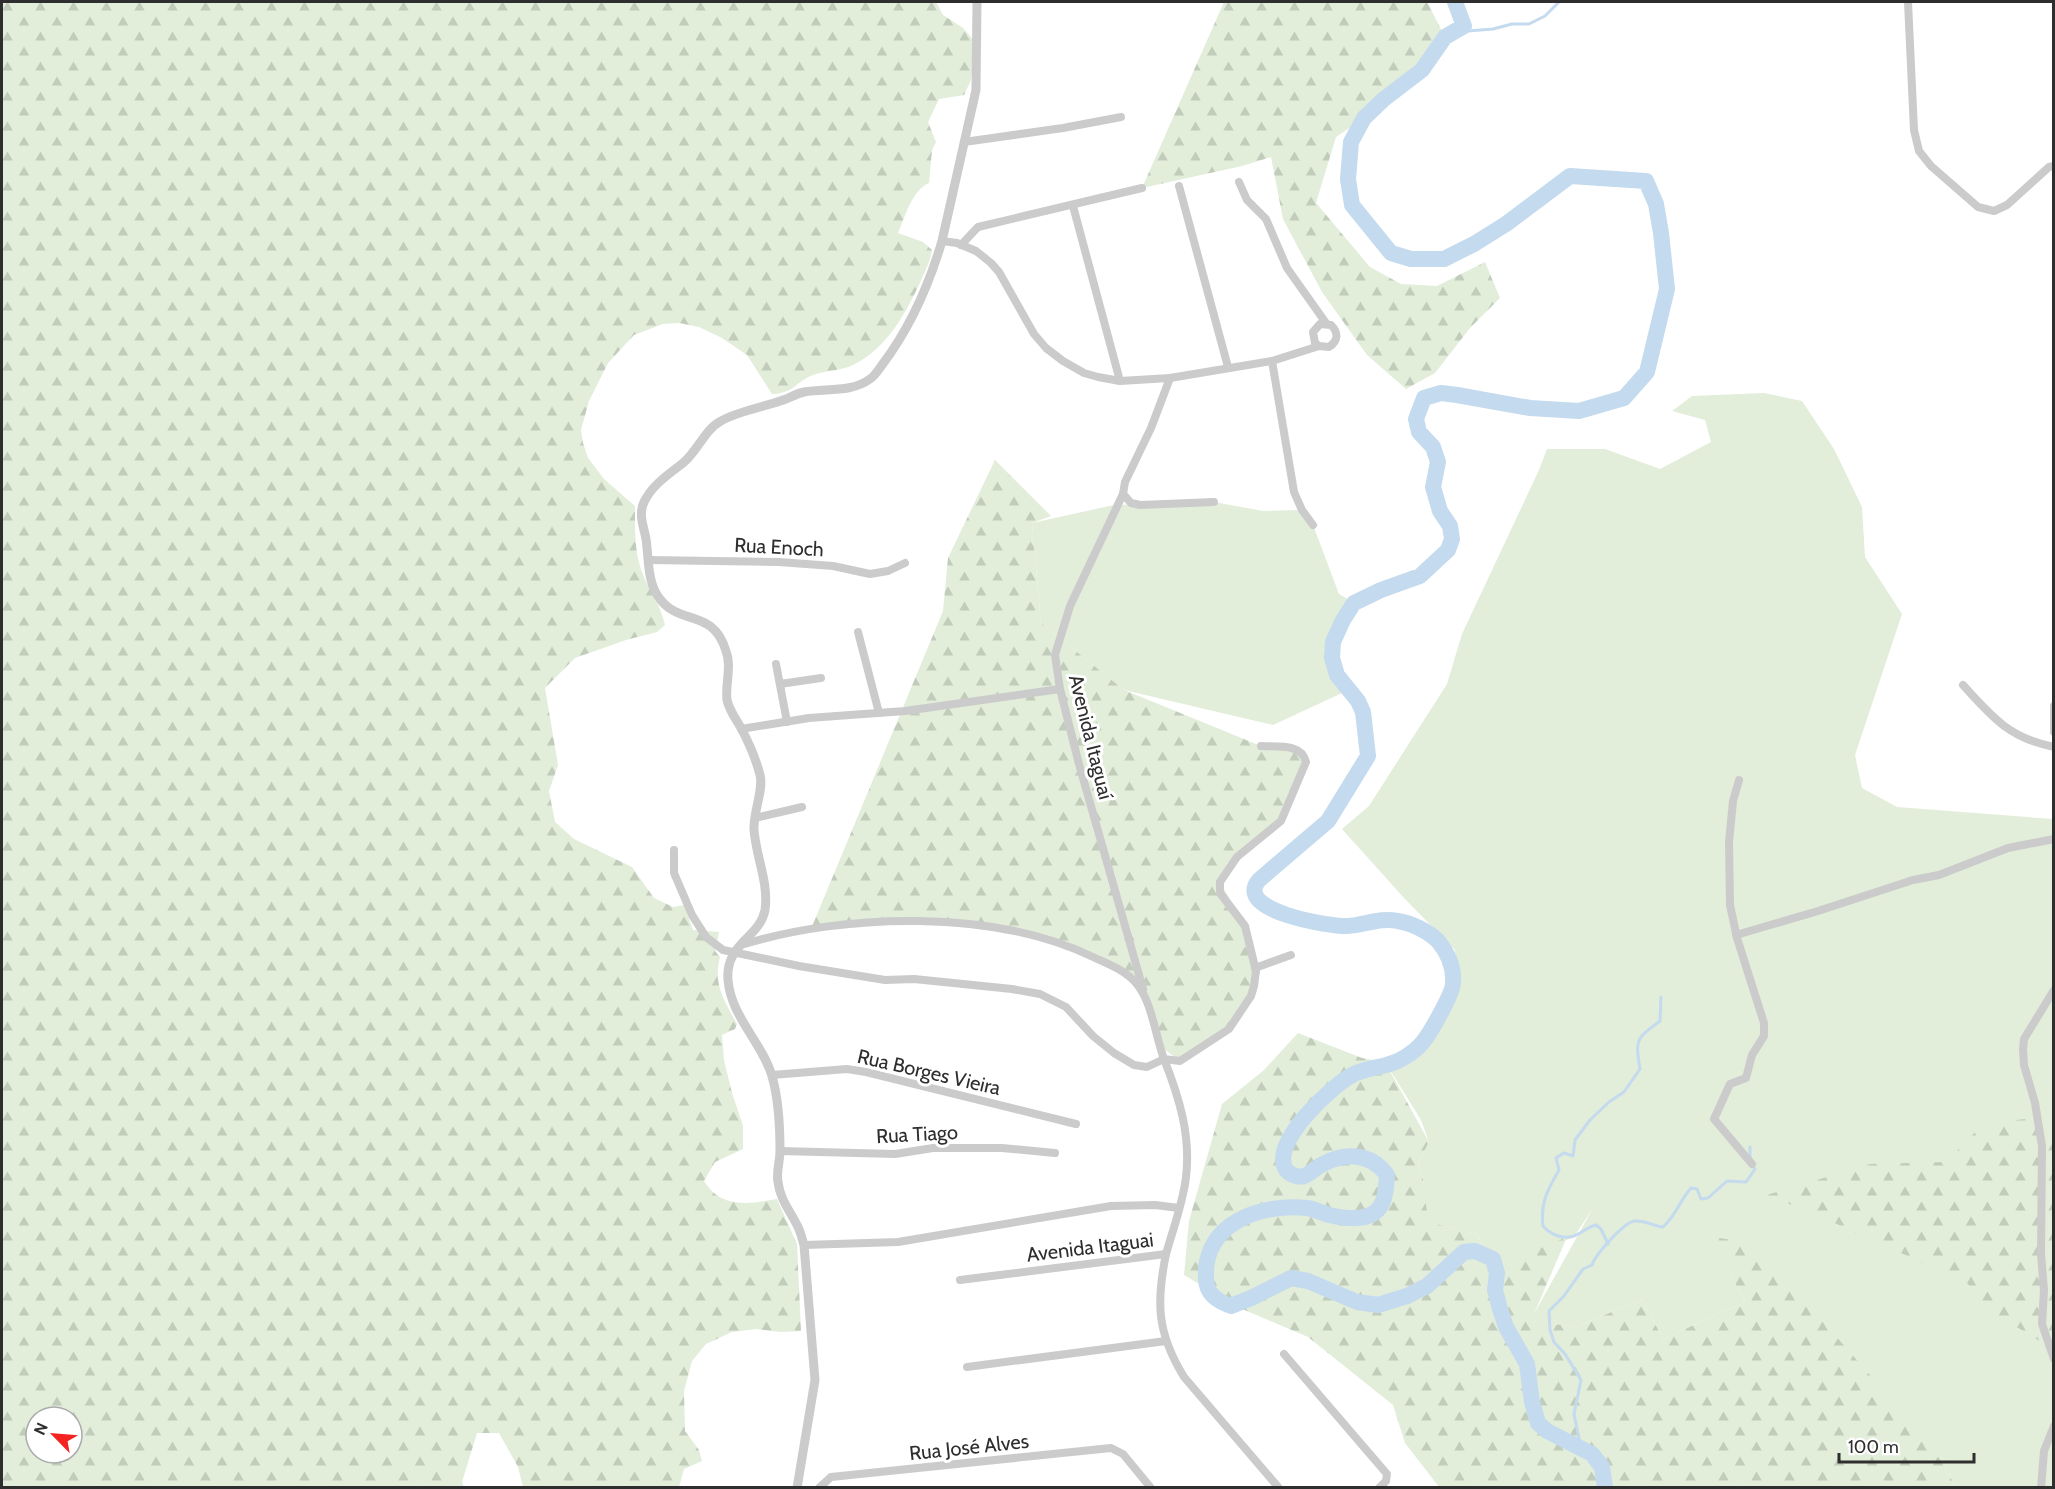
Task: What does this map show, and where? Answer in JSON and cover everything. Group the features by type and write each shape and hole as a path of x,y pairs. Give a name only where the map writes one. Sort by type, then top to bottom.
{"street":[{"path":"797,1488 815,1380 804,1245 798,1227 784,1205 777,1181 780,1151 772,1075 744,1026 730,992 729,970 738,948 764,916 766,899 754,831 754,818 762,779 728,704 726,690 729,662 722,640 717,630 705,622 672,609 661,600 651,581 641,517 644,503 656,485 686,460 708,432 720,421 800,393 851,389 872,378 901,336 917,307 936,262 942,241 976,90 977,2"},
{"path":"1908,2 1914,130 1919,151 1931,166 1978,207 1994,210 2007,204 2049,167 2054,166"},
{"path":"964,142 1121,117"},
{"path":"942,241 976,251 991,262 1034,334 1046,348 1084,373 1098,377 1120,381 1170,378 1272,361 1319,346 1329,347 1336,340 1335,329 1326,323 1287,268 1266,219 1247,200 1239,182"},
{"path":"1179,186 1228,367"},
{"path":"961,245 978,227 1142,188"},
{"path":"1073,206 1120,381"},
{"path":"1319,346 1315,343 1313,332 1316,327 1326,323"},
{"path":"1272,361 1294,492 1302,510 1313,525"},
{"name":"Avenida Itaguaí","path":"1164,1059 1079,764 1060,689 1055,655 1070,606 1123,494 1125,482 1151,428 1170,378"},
{"path":"1123,494 1131,503 1140,505 1214,502"},
{"name":"Rua Enoch","path":"648,560 779,562 833,566 870,574 888,571 904,563"},
{"path":"858,632 879,713"},
{"path":"776,664 787,722"},
{"path":"780,684 821,678"},
{"path":"1963,685 1986,712 2017,735 2037,744 2054,747"},
{"path":"741,729 1060,689"},
{"path":"2054,706 2054,732"},
{"path":"738,948 799,966 885,980 914,979 1040,994 1066,1008 1093,1036 1134,1065 1147,1067 1164,1059 1180,1061 1229,1029 1251,996 1254,986 1255,968 1245,926 1220,893 1220,882 1237,857 1281,821 1306,762 1305,755 1299,750 1262,746"},
{"path":"1739,780 1733,801 1729,842 1730,905 1736,935 1764,1023 1764,1036 1752,1055 1746,1078 1730,1084 1714,1119 1752,1164"},
{"path":"754,818 802,807"},
{"path":"1736,935 1818,912 1913,880 1939,875 2007,848 2054,839"},
{"path":"674,850 674,873 692,915 706,937 723,950 738,948 776,934 902,920 1003,928 1068,945 1123,971 1136,982 1145,996"},
{"path":"1255,968 1291,955"},
{"path":"2054,990 2024,1039 2023,1050 2024,1065 2035,1103 2042,1146 2041,1254 2044,1290 2042,1324 2054,1359"},
{"path":"1164,1059 1174,1086 1187,1136 1186,1178 1166,1254"},
{"name":"Rua Borges Vieira","path":"772,1075 847,1069 867,1072 1076,1124"},
{"name":"Rua Tiago","path":"780,1151 895,1154 933,1148 1002,1149 1055,1153"},
{"path":"804,1245 898,1242 1111,1206 1155,1205 1179,1208"},
{"name":"Avenida Itaguai","path":"960,1280 1166,1254 1160,1286 1160,1318 1174,1361 1184,1377 1279,1488"},
{"path":"967,1367 1166,1341"},
{"path":"1284,1354 1387,1474 1388,1478 1379,1488"},
{"path":"2041,1488 2044,1451 2053,1430"},
{"name":"Rua José Alves","path":"819,1488 831,1478 1111,1448 1123,1455 1151,1488"}],"green space":[{"path":"2,2 936,2 943,15 963,28 976,43 971,80 964,95 939,99 928,122 936,142 932,150 929,183 914,198 898,233 923,242 932,250 927,268 907,308 893,331 865,358 848,367 813,375 786,392 772,394 747,355 722,338 699,327 679,323 663,324 634,335 608,363 589,401 581,430 588,458 604,479 635,506 638,560 665,625 657,632 575,658 545,688 558,765 549,791 555,822 574,839 632,867 654,898 673,907 684,905 693,930 719,932 715,951 720,957 719,984 724,1000 737,1024 735,1029 722,1035 724,1060 743,1126 743,1149 715,1162 704,1181 711,1190 727,1200 746,1203 777,1199 797,1244 801,1331 780,1332 756,1329 732,1332 706,1344 692,1361 684,1391 685,1431 699,1450 702,1461 684,1469 679,1487 523,1487 518,1467 499,1433 477,1433 462,1482 464,1487 2,1488"},
{"path":"1224,2 1427,2 1445,37 1364,118 1336,137 1316,203 1370,267 1401,284 1437,286 1485,262 1500,298 1470,328 1435,373 1406,389 1367,355 1322,292 1283,219 1271,157 1242,166 1142,188"},
{"path":"1764,393 1802,401 1834,449 1862,507 1865,557 1902,614 1855,755 1862,788 1897,807 2053,819 2053,1487 1955,1487 1941,1456 1715,1237 1730,1274 1745,1302 1663,1339 1642,1299 1576,1327 1530,1321 1593,1208 1574,1237 1493,1268 1477,1234 1427,1222 1423,1179 1418,1163 1429,1142 1421,1120 1385,1062 1422,1042 1457,976 1455,950 1342,829 1369,806 1447,684 1462,634 1547,449 1605,449 1660,469 1711,442 1705,420 1672,411 1692,396"},
{"path":"995,460 1051,516 1032,523 1041,623 1124,690 1261,746 1290,748 1306,762 1281,821 1237,857 1220,882 1245,926 1250,947 1254,986 1229,1029 1180,1061 1159,1045 1145,996 1123,971 1068,945 1003,928 902,920 811,929 943,611 948,558"},
{"path":"1214,502 1263,511 1302,510 1313,525 1339,594 1351,601 1330,641 1332,658 1355,687 1273,725 1124,690 1041,623 1032,523 1114,505"},
{"path":"1298,1033 1362,1058 1385,1062 1429,1142 1418,1163 1423,1179 1428,1222 1477,1234 1493,1268 1567,1237 1531,1321 1576,1327 1642,1299 1663,1339 1745,1302 1714,1237 1755,1244 1941,1456 1955,1487 1439,1487 1405,1443 1393,1405 1308,1337 1240,1308 1184,1275 1189,1221 1222,1104 1264,1070"},
{"path":"2025,1119 2053,1122 2053,1349 1987,1309 1967,1283 1767,1195 1870,1164 1946,1162 1983,1124"}],"waterway":[{"path":"1455,2 1464,26 1445,37 1422,70 1384,99 1364,118 1351,142 1348,179 1352,205 1391,253 1411,259 1444,259 1506,224 1570,176 1646,181 1656,204 1667,289 1647,372 1624,398 1579,411 1530,408 1441,393 1424,398 1416,419 1419,432 1433,447 1438,462 1433,487 1440,511 1450,526 1452,539 1448,550 1420,576 1381,590 1354,603 1343,620 1333,642 1332,658 1337,675 1358,701 1363,712 1368,756 1328,821 1259,880 1254,891 1259,900 1271,908 1305,920 1338,926 1391,920 1419,928 1434,937 1445,951 1450,961 1452,988 1435,1023 1418,1047 1399,1061 1360,1071 1344,1080 1306,1115 1287,1143 1283,1157 1285,1168 1296,1176 1307,1175 1320,1165 1349,1156 1373,1162 1387,1175 1385,1196 1378,1210 1369,1216 1352,1218 1329,1215 1313,1209 1289,1207 1254,1213 1238,1220 1214,1243 1208,1259 1206,1284 1213,1296 1231,1306 1291,1278 1308,1281 1357,1302 1378,1305 1407,1296 1427,1286 1464,1252 1475,1251 1493,1259 1497,1273 1495,1290 1500,1309 1506,1327 1527,1364 1532,1402 1538,1423 1547,1431 1592,1454 1602,1467 1605,1488"},
{"path":"1464,26 1468,31 1493,29 1512,24 1529,24 1545,16 1559,2"},
{"path":"1608,1244 1601,1229 1596,1225 1570,1237 1561,1237 1549,1232 1543,1226 1544,1203 1559,1170 1556,1158 1564,1153 1573,1156 1575,1140 1590,1120 1609,1102 1624,1092 1640,1069 1639,1040 1660,1021 1661,997"},
{"path":"1750,1147 1750,1157"},
{"path":"1581,1449 1574,1414 1581,1380 1565,1354 1554,1342 1550,1330 1549,1311 1564,1296 1583,1269 1592,1265 1604,1247 1624,1226 1638,1221 1663,1227 1691,1188 1697,1189 1701,1199 1708,1198 1727,1181 1746,1182 1755,1169 1753,1166"}]}
